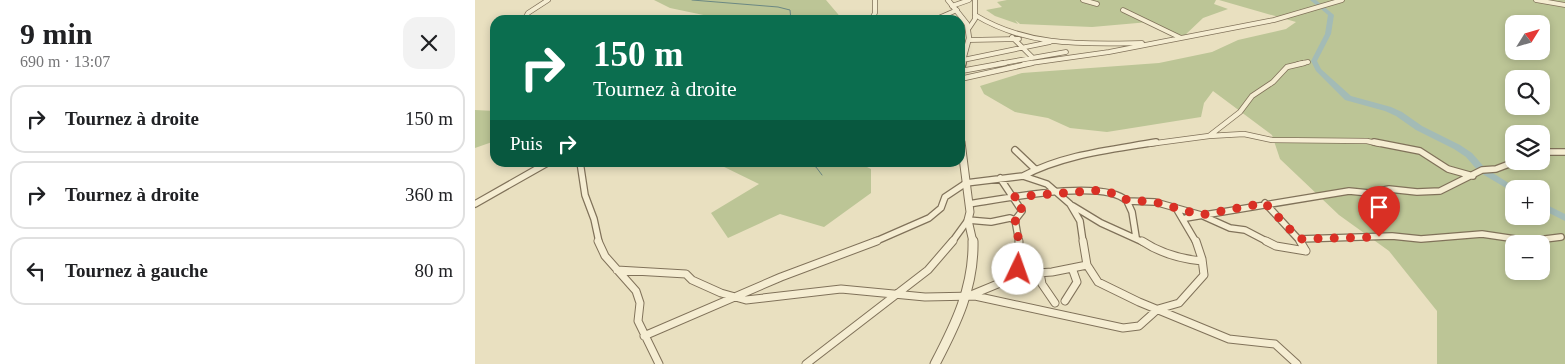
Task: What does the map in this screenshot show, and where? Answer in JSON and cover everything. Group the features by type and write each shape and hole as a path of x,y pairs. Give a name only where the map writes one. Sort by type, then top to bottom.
{"street":[{"path":"528,15 548,0"},
{"path":"874,15 875,0"},
{"path":"948,0 960,15"},
{"path":"952,6 969,0"},
{"path":"969,28 973,25 975,0"},
{"path":"1083,0 1097,4"},
{"path":"965,78 1033,63 1182,39 1324,8 1342,0"},
{"path":"1536,0 1565,4"},
{"path":"945,15 957,10"},
{"path":"1123,10 1182,39"},
{"path":"975,15 983,21 1010,33 1052,42 1149,44 1165,41"},
{"path":"965,22 969,28 969,40 965,53"},
{"path":"1010,33 1022,49 1032,57"},
{"path":"969,40 1029,38"},
{"path":"965,60 1052,42"},
{"path":"965,71 1066,52"},
{"path":"1209,136 1240,112 1252,96 1273,82 1287,67 1309,62"},
{"path":"1023,176 1035,169 1078,154 1104,149 1117,149 1175,139 1244,134 1272,140 1367,141 1420,151 1448,169 1473,176"},
{"path":"1015,150 1035,169"},
{"path":"1550,152 1565,152"},
{"path":"1186,218 1265,203 1297,200 1349,191 1369,193 1389,189 1417,192 1440,191 1482,170 1496,169 1505,166"},
{"path":"475,204 540,167"},
{"path":"581,167 585,195 594,218 597,238 605,256 636,291 640,303 638,321 659,364"},
{"path":"935,364 956,324 973,268 973,241 968,220 969,204 963,167"},
{"path":"644,336 775,279 927,220 945,202 945,198 966,184 1000,178 1023,176 1047,184 1055,193 1070,204 1101,223 1136,237 1158,252 1174,254 1181,259 1202,261"},
{"path":"1000,178 1023,211 1015,220"},
{"path":"969,204 1013,197 1102,190 1127,200 1155,202 1201,215 1230,228 1245,230 1276,246 1306,251 1299,239 1265,203"},
{"path":"1127,200 1132,212 1136,237"},
{"path":"1070,204 1080,221 1087,265 1098,282 1139,302 1229,339 1275,344 1297,364"},
{"path":"617,270 686,274 692,280 746,300 768,299 823,289 841,288 925,297 977,296 1123,328 1139,326 1147,321 1158,309 1179,303 1199,283 1205,271 1186,218 1176,208"},
{"path":"968,220 991,222 1010,218 1015,220"},
{"path":"806,364 928,270 961,232 968,220"},
{"path":"1005,279 1018,269 1018,228 1015,220"},
{"path":"1299,239 1392,236 1421,239 1482,234 1529,241 1561,237"},
{"path":"964,297 1005,279 1023,274 1087,265"},
{"path":"1065,301 1077,282 1072,268"},
{"path":"1040,273 1042,284 1055,302"}],"green space":[{"path":"654,0 826,0 839,15 703,15 670,8"},
{"path":"1007,0 1216,0 1214,4 1228,9 1203,18 1183,37 1149,22 1092,27 1020,24 1015,20 1018,24 995,16 986,10 1002,7 997,2"},
{"path":"1219,0 1565,0 1565,364 1437,364 1437,311 1389,251 1339,215 1280,159 1272,135 1213,91 1204,103 1201,117 1107,132 1070,128 1048,118 1015,112 984,94 980,86 1022,73 1159,63 1212,52 1238,40 1286,29 1296,22"},
{"path":"475,110 490,111 490,143 475,148"},
{"path":"724,167 867,167 871,169 871,193 824,227 780,214 728,238 711,213 759,184"}],"waterway":[{"path":"692,0 778,7 790,10 790,15"},
{"path":"1313,0 1331,15 1328,34 1314,61 1318,70 1348,98 1399,114 1419,128 1457,147 1469,155 1482,170 1505,184"},
{"path":"816,167 822,175"},
{"path":"1550,210 1565,218"}],"route":[{"path":"1018,269 1019,242 1018,228 1015,220 1023,211 1013,197 1041,193 1102,190 1127,200 1155,202 1201,215 1265,203 1299,239 1317,237 1379,237"}]}
